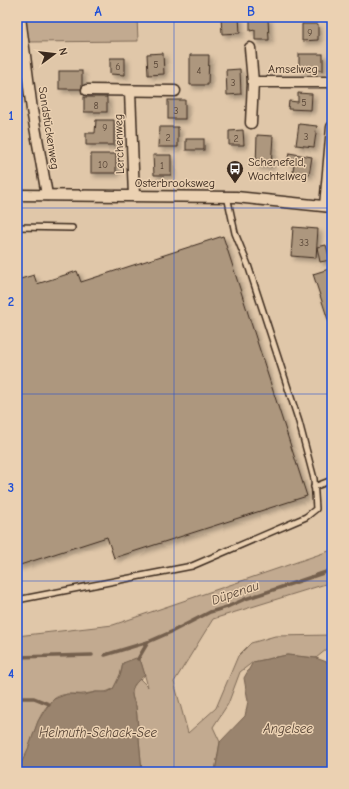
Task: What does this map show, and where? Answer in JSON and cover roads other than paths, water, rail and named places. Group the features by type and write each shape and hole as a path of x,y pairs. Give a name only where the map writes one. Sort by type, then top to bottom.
{"street":[{"name":"Sandstückenweg","path":"20,17 32,110 47,195"},
{"name":"Amselweg","path":"250,48 253,82 251,123"},
{"name":"Amselweg","path":"253,82 332,82"},
{"path":"86,90 175,91"},
{"name":"Lerchenweg","path":"130,91 134,196"},
{"path":"328,207 332,127"},
{"name":"Osterbrooksweg","path":"17,195 227,196 328,207"}],"lane":[{"path":"17,600 192,566 306,517 316,508 314,478 299,422 248,266 235,233 227,196"},
{"path":"17,227 72,228"},
{"path":"314,487 332,480"}],"water":[{"name":"Angelsee","path":"287,655 316,658 332,664 332,772 215,772 220,742 245,716 248,701 244,678 253,662"},
{"name":"Helmuth-Schack-See","path":"136,658 141,662 145,675 134,685 132,692 136,706 142,772 17,772 28,749 38,721 54,699 67,694 84,695 96,692 108,692 113,689 121,673 123,663"}],"waterway":[{"name":"Düpenau","path":"138,659 148,642 210,612 332,570"},
{"name":"Düpenau","path":"105,655 148,642"},
{"name":"Düpenau","path":"17,657 92,655"},
{"path":"17,698 34,698 49,704"}],"place":[{"name":"Schenefeld, Wachtelweg","path":"235,184"}]}
